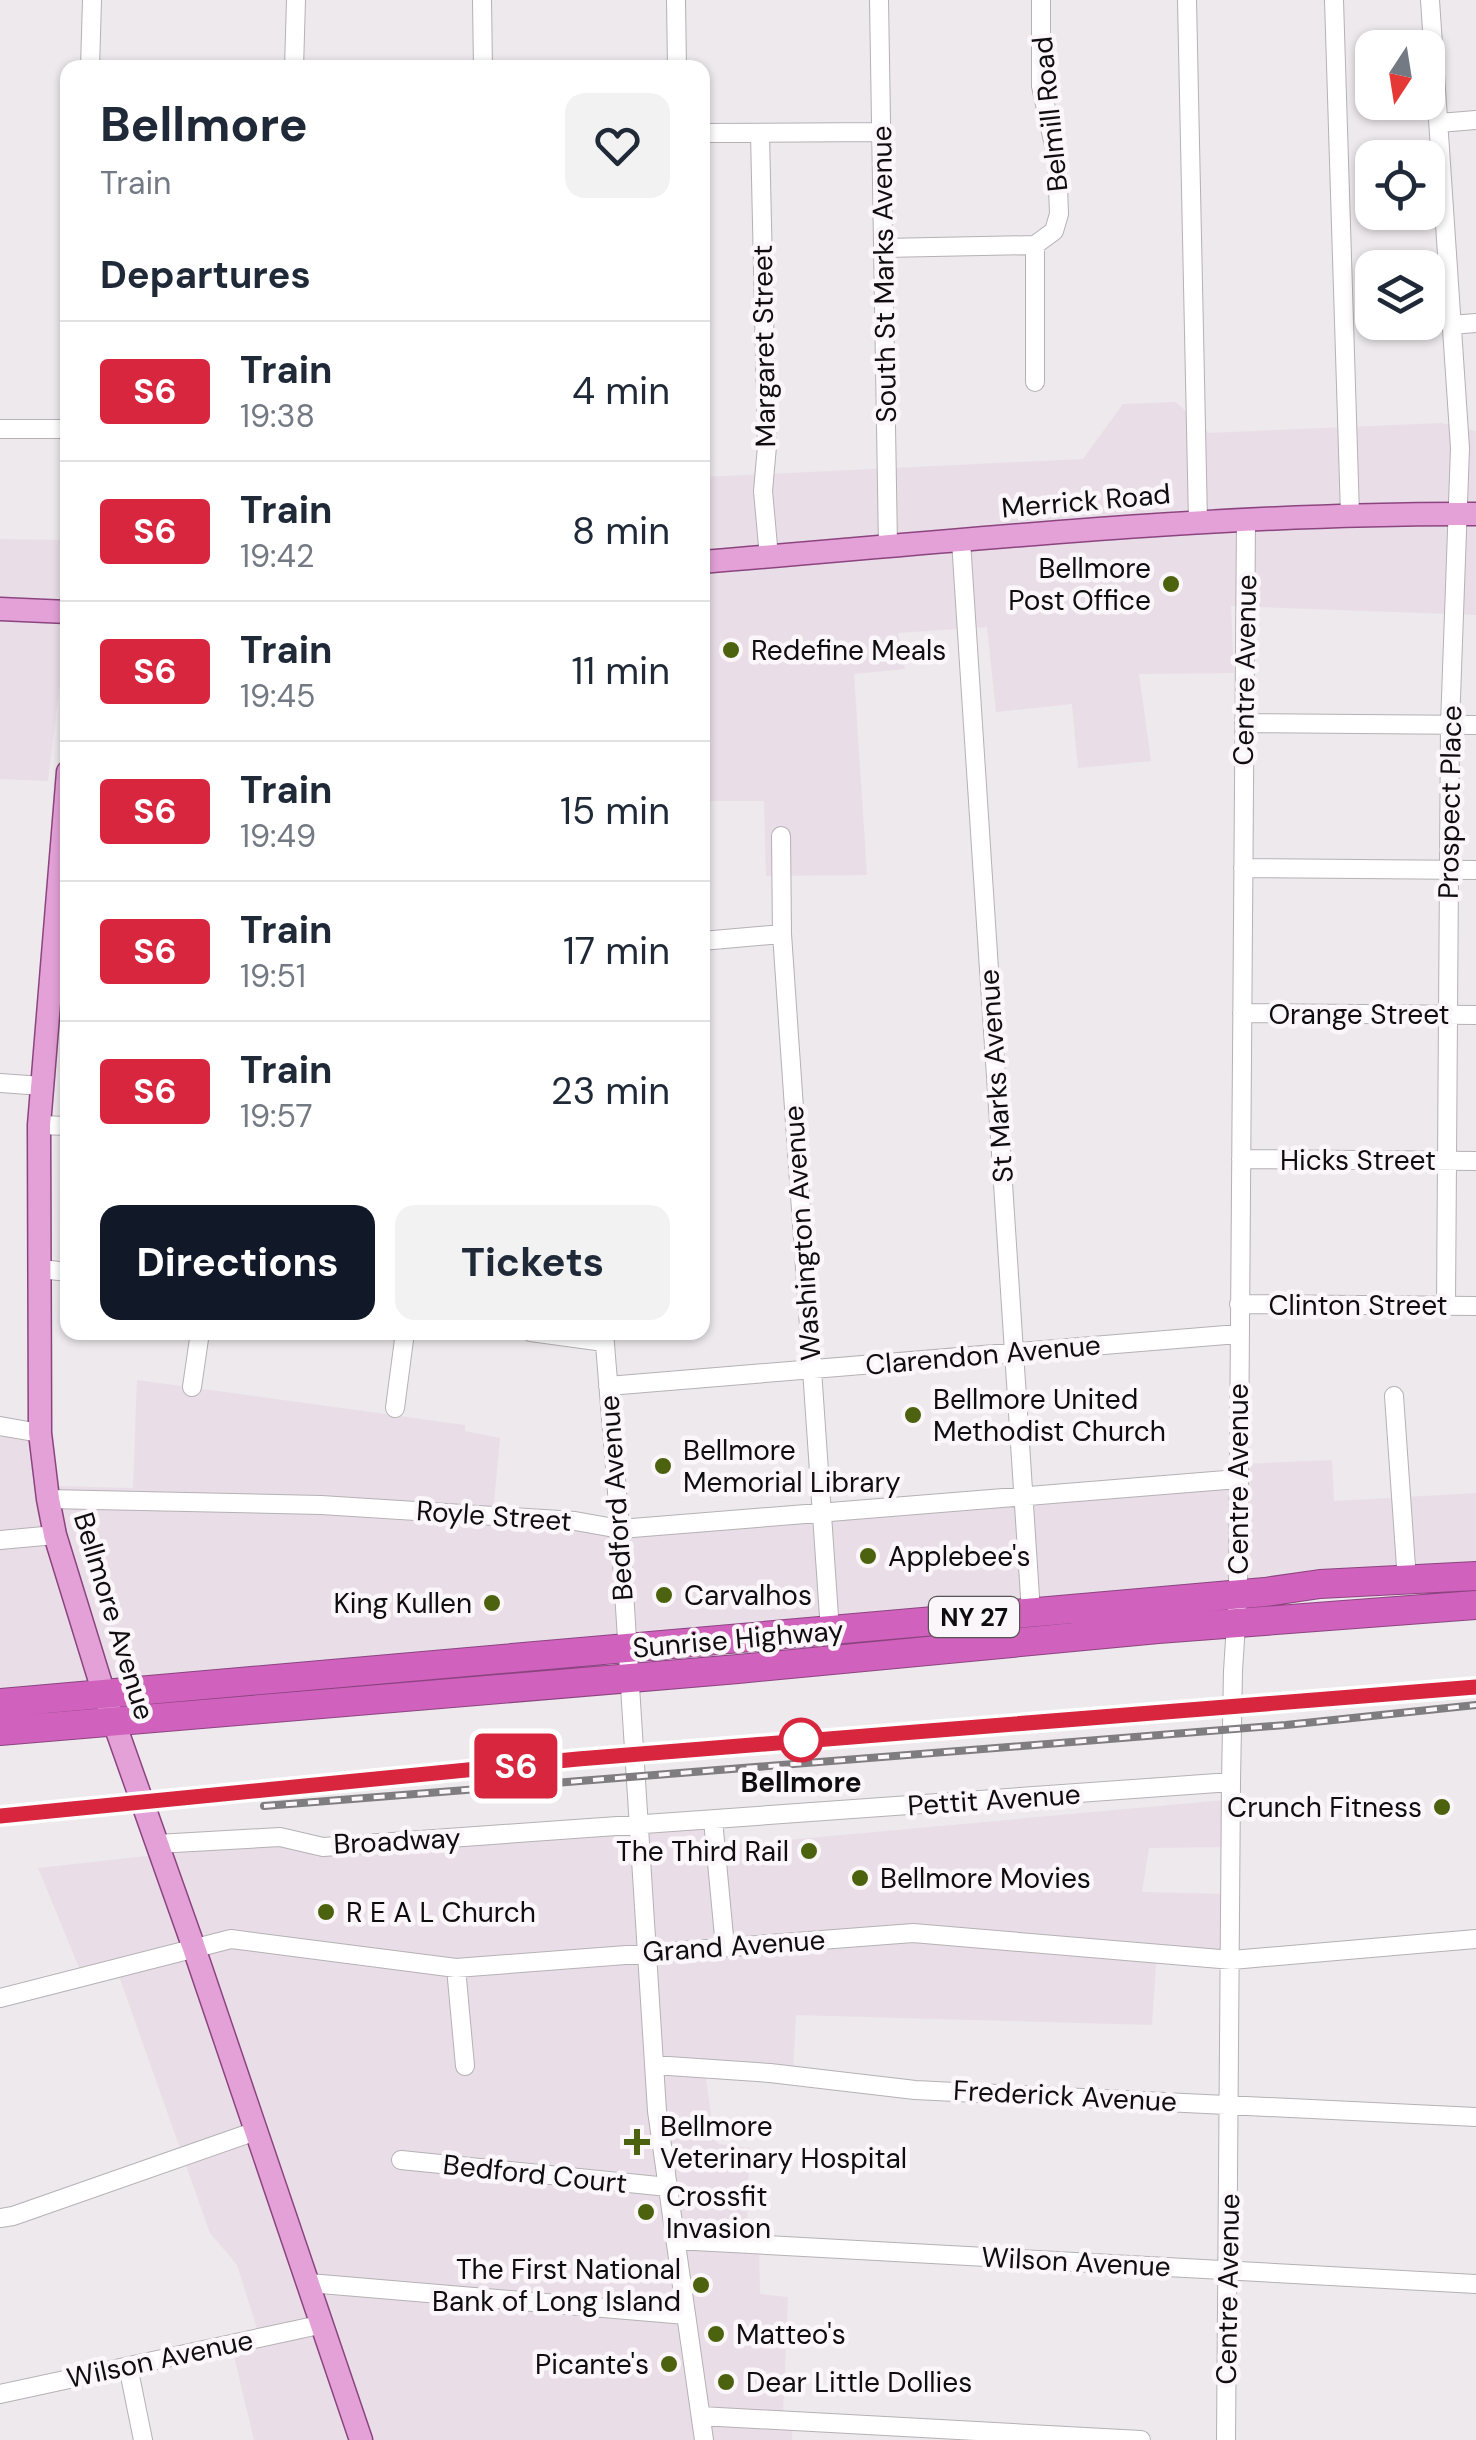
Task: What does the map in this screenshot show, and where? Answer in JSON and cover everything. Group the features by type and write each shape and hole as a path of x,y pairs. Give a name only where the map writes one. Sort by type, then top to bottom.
{"highway":[{"name":"Sunrise Highway","path":"0,1703 1320,1584 1476,1576"},
{"name":"Sunrise Highway","path":"0,1732 1476,1605"}],"main road":[{"name":"Merrick Road","path":"710,561 1198,522 1466,514"},
{"path":"0,609 60,612"},
{"name":"Bellmore Avenue","path":"60,869 39,1125 40,1433 48,1499 55,1535 104,1694 360,2440"}],"street":[{"path":"90,60 92,0"},
{"path":"294,60 296,0"},
{"path":"482,0 483,60"},
{"path":"676,0 677,60"},
{"name":"South St Marks Avenue","path":"879,0 888,547"},
{"name":"Belmill Road","path":"1034,246 1054,231 1059,214 1058,160 1041,86 1040,0"},
{"path":"1187,0 1198,522"},
{"path":"1334,0 1350,515"},
{"name":"Prospect Place","path":"1430,0 1466,514 1450,725 1446,1306"},
{"path":"1439,123 1476,120"},
{"path":"710,133 882,132"},
{"name":"Margaret Street","path":"760,134 767,446 762,491 769,557"},
{"path":"884,248 1034,246 1035,382"},
{"path":"1452,325 1476,323"},
{"path":"0,429 60,429"},
{"name":"Centre Avenue","path":"1226,2440 1231,1782 1238,1593 1246,519"},
{"name":"St Marks Avenue","path":"961,541 1031,1612"},
{"path":"1244,724 1476,725"},
{"name":"Washington Avenue","path":"781,836 782,934 830,1630"},
{"path":"1243,868 1476,870"},
{"path":"710,940 782,934"},
{"name":"Orange Street","path":"1242,1013 1476,1015"},
{"path":"0,1083 42,1086"},
{"path":"39,1125 60,1126"},
{"name":"Hicks Street","path":"1241,1159 1476,1160"},
{"path":"41,1269 60,1271"},
{"name":"Clinton Street","path":"1240,1304 1476,1306"},
{"name":"Clarendon Avenue","path":"608,1386 1238,1334"},
{"path":"192,1387 199,1340"},
{"path":"395,1408 404,1340"},
{"name":"Bedford Avenue","path":"604,1340 654,2065 704,2440"},
{"path":"1394,1396 1407,1581"},
{"path":"0,1426 40,1433"},
{"name":"Royle Street","path":"48,1499 321,1505 575,1521 620,1528 1238,1479"},
{"path":"0,1540 55,1535"},
{"name":"Pettit Avenue","path":"638,1826 1231,1782"},
{"path":"713,1820 725,1947"},
{"name":"Broadway","path":"157,1844 280,1837 323,1847 638,1826"},
{"name":"Grand Avenue","path":"0,1998 231,1939 456,1968 913,1932 1232,1960 1476,1939"},
{"path":"456,1968 464,2066"},
{"name":"Frederick Avenue","path":"654,2065 770,2073 915,2090 1476,2116"},
{"path":"0,2218 256,2131"},
{"name":"Bedford Court","path":"401,2160 668,2187"},
{"name":"Wilson Avenue","path":"676,2240 1476,2284"},
{"path":"309,2284 686,2315"},
{"name":"Wilson Avenue","path":"0,2394 320,2325"},
{"path":"128,2366 143,2440"},
{"path":"701,2416 1141,2440"}],"shaded area":[{"path":"1176,402 1209,433 1441,423 1476,431 1476,615 1231,606 1234,673 1139,674 1151,761 1078,768 1072,704 996,712 987,627 898,633 905,669 854,674 867,875 766,876 764,801 710,801 710,477 1083,459 1123,404"},
{"path":"0,539 60,540 60,682 48,781 0,779"},
{"path":"137,1380 465,1425 465,1431 500,1438 493,1513 621,1526 1240,1479 1241,1464 1332,1460 1334,1501 1476,1493 1476,1562 0,1691 0,1437 52,1436 58,1486 133,1488"},
{"path":"1225,1800 1226,1847 1149,1848 1142,1892 1225,1894 1225,1953 1157,1950 1152,2025 796,2015 793,2071 704,2063 714,2138 719,2144 750,2148 749,2240 759,2241 760,2294 788,2297 783,2415 793,2417 792,2440 254,2440 232,2348 261,2341 237,2265 210,2233 114,1962 80,1970 38,1868 281,1841 717,1826 721,1846"}],"railway":[{"path":"0,1816 578,1759 1476,1687"},
{"path":"264,1806 1286,1725 1476,1705"}],"train":[{"name":"S6","path":"0,1816 578,1759 1476,1687"}],"place":[{"name":"Bellmore Post Office","path":"1171,584"},
{"name":"Redefine Meals","path":"731,650"},
{"name":"Bellmore United Methodist Church","path":"913,1415"},
{"name":"Bellmore Memorial Library","path":"663,1466"},
{"name":"Applebee's","path":"868,1556"},
{"name":"Carvalhos","path":"664,1595"},
{"name":"King Kullen","path":"492,1603"},
{"name":"Bellmore","path":"801,1740"},
{"name":"Crunch Fitness","path":"1442,1807"},
{"name":"The Third Rail","path":"809,1851"},
{"name":"Bellmore Movies","path":"860,1878"},
{"name":"R E A L Church","path":"326,1912"},
{"name":"Bellmore Veterinary Hospital","path":"637,2142"},
{"name":"Crossfit Invasion","path":"646,2212"},
{"name":"The First National Bank of Long Island","path":"701,2285"},
{"name":"Matteo's","path":"716,2334"},
{"name":"Picante's","path":"669,2364"},
{"name":"Dear Little Dollies","path":"726,2382"}]}
